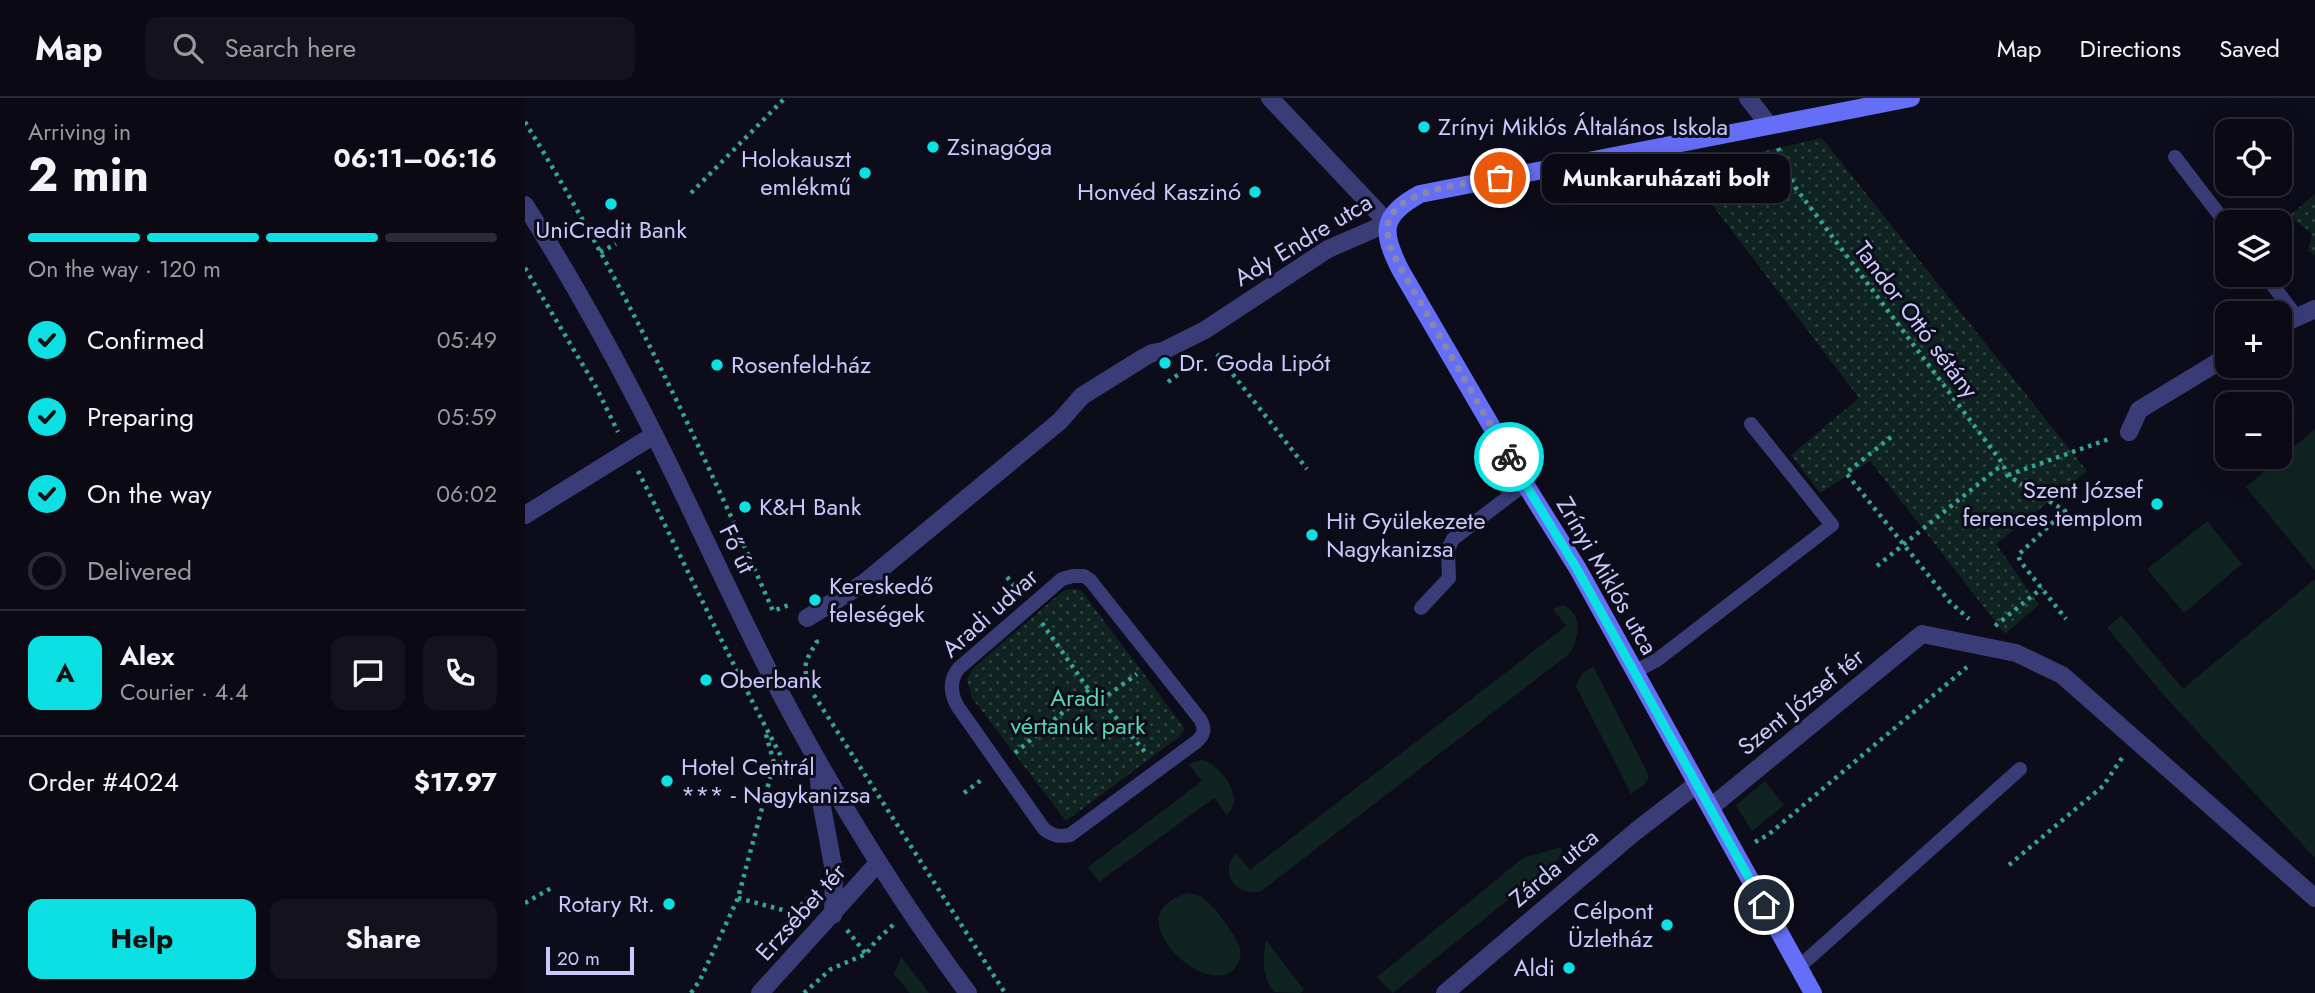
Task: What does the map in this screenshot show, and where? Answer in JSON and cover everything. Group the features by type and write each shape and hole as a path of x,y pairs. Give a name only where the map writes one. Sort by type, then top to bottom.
{"main road":[{"name":"Ady Endre utca","path":"1388,223 1398,206 1420,194 1911,98"},
{"name":"Zrínyi Miklós utca","path":"1388,223 1391,251 1577,569 1813,993"}],"street":[{"path":"1270,98 1388,223"},
{"path":"1748,98 1768,124"},
{"name":"Fő út","path":"525,205 567,273 654,435 759,651 817,759 910,912"},
{"name":"Ady Endre utca","path":"807,618 864,583 1060,421 1082,396 1152,353 1163,351 1205,330 1328,249 1388,223"},
{"path":"2292,319 2315,309"},
{"path":"2129,432 2139,410 2215,364"},
{"path":"525,515 654,435"},
{"name":"Szent József tér","path":"1710,807 1922,634 1983,640"},
{"path":"1983,640 2062,675 2315,898"},
{"path":"817,759 820,796 834,871 833,915"},
{"name":"Zárda utca","path":"1445,993 1636,831 1697,784"},
{"name":"Erzsébet tér","path":"760,993 878,863"},
{"path":"910,912 968,993"}],"lane":[{"path":"2175,157 2216,210"},
{"path":"2274,287 2297,316"},
{"path":"1634,672 1657,660 1832,525 1751,424"},
{"path":"1421,608 1449,578 1448,549 1453,539 1525,484"},
{"name":"Aradi udvar","path":"1073,576 1084,576 1155,662 1204,727 1201,738 1070,835 1052,835 1044,829 952,695 951,681 959,668 1062,579 1073,576"},
{"path":"1798,967 2019,769"}],"path":[{"path":"691,193 785,98"},
{"path":"525,122 600,252 683,416 773,611 800,600 817,642 805,660 804,670 812,692 1005,993"},
{"name":"Tandor Ottó sétány","path":"1768,124 1795,187 2003,464 2007,475"},
{"path":"600,252 616,244"},
{"path":"525,268 596,387 762,720 774,763 738,898 700,980 691,993"},
{"path":"1217,355 1307,469"},
{"path":"1168,382 1179,374"},
{"path":"2007,475 2129,432"},
{"path":"1891,437 1846,473 1983,640"},
{"path":"1877,566 2003,464"},
{"path":"2007,475 2065,512 2018,555 2066,619"},
{"path":"1007,577 1089,690 1159,769"},
{"path":"1752,844 1768,835 1971,664 1983,640 2042,588"},
{"path":"1101,701 1155,662"},
{"path":"964,793 1089,690"},
{"path":"2009,865 2103,786 2134,740"},
{"path":"525,903 553,887"},
{"path":"738,898 794,913 815,891"},
{"path":"804,993 831,969 866,954 883,934 910,912"}],"green space":[{"path":"1822,138 2087,471 1996,544 2039,605 2005,634 1870,461 1820,493 1791,455 1859,398 1685,169"},
{"path":"2315,194 2315,255 2308,251 2312,234 2292,218 2292,213"},
{"path":"2315,429 2315,571 2246,487 2267,469 2292,469 2292,448"},
{"path":"2207,521 2242,564 2184,613 2147,569"},
{"path":"2315,579 2315,858 2168,700 2107,628 2121,615 2183,689"},
{"name":"Aradi vértanúk park","path":"1065,590 1081,590 1185,729 1179,737 1066,821 972,698 967,680 972,669 1056,597"},
{"path":"1563,605 1574,614 1578,627 1576,641 1569,654 1260,892 1243,890 1232,882 1229,868 1236,853 1250,870 1566,626 1553,609"},
{"path":"1593,666 1649,778 1631,794 1576,686 1581,675"},
{"path":"1200,760 1212,764 1223,774 1231,787 1234,802 1227,815 1214,798 1099,882 1088,867 1202,781 1189,764"},
{"path":"1765,781 1784,805 1752,831 1736,805"},
{"path":"1561,847 1562,856 1393,993 1377,977 1523,858"},
{"path":"1187,893 1203,898 1222,919 1238,943 1241,952 1239,962 1234,969 1223,975 1211,975 1185,962 1174,952 1159,928 1159,916 1163,908"},
{"path":"1266,940 1304,990 1300,993 1274,992 1264,967"},
{"path":"901,957 929,993 910,993 894,974"}],"way so far":[{"path":"1500,178 1420,194 1398,206 1388,223 1391,251 1509,457"}],"place":[{"name":"Zrínyi Miklós Általános Iskola","path":"1424,127"},
{"name":"Zsinagóga","path":"933,147"},
{"name":"Holokauszt emlékmű","path":"865,173"},
{"name":"Munkaruházati bolt","path":"1500,178"},
{"name":"Honvéd Kaszinó","path":"1255,192"},
{"name":"UniCredit Bank","path":"611,204"},
{"name":"Dr. Goda Lipót","path":"1165,363"},
{"name":"Rosenfeld-ház","path":"717,365"},
{"name":"Szent József ferences templom","path":"2157,504"},
{"name":"K&H Bank","path":"745,507"},
{"name":"Hit Gyülekezete Nagykanizsa","path":"1312,535"},
{"name":"Kereskedő feleségek","path":"815,600"},
{"name":"Oberbank","path":"706,680"},
{"name":"Hotel Centrál *** - Nagykanizsa","path":"667,781"},
{"name":"Rotary Rt.","path":"669,904"},
{"name":"Célpont Üzletház","path":"1667,925"},
{"name":"Aldi","path":"1569,968"}],"route":[{"path":"1509,457 1614,634 1764,905"}]}
